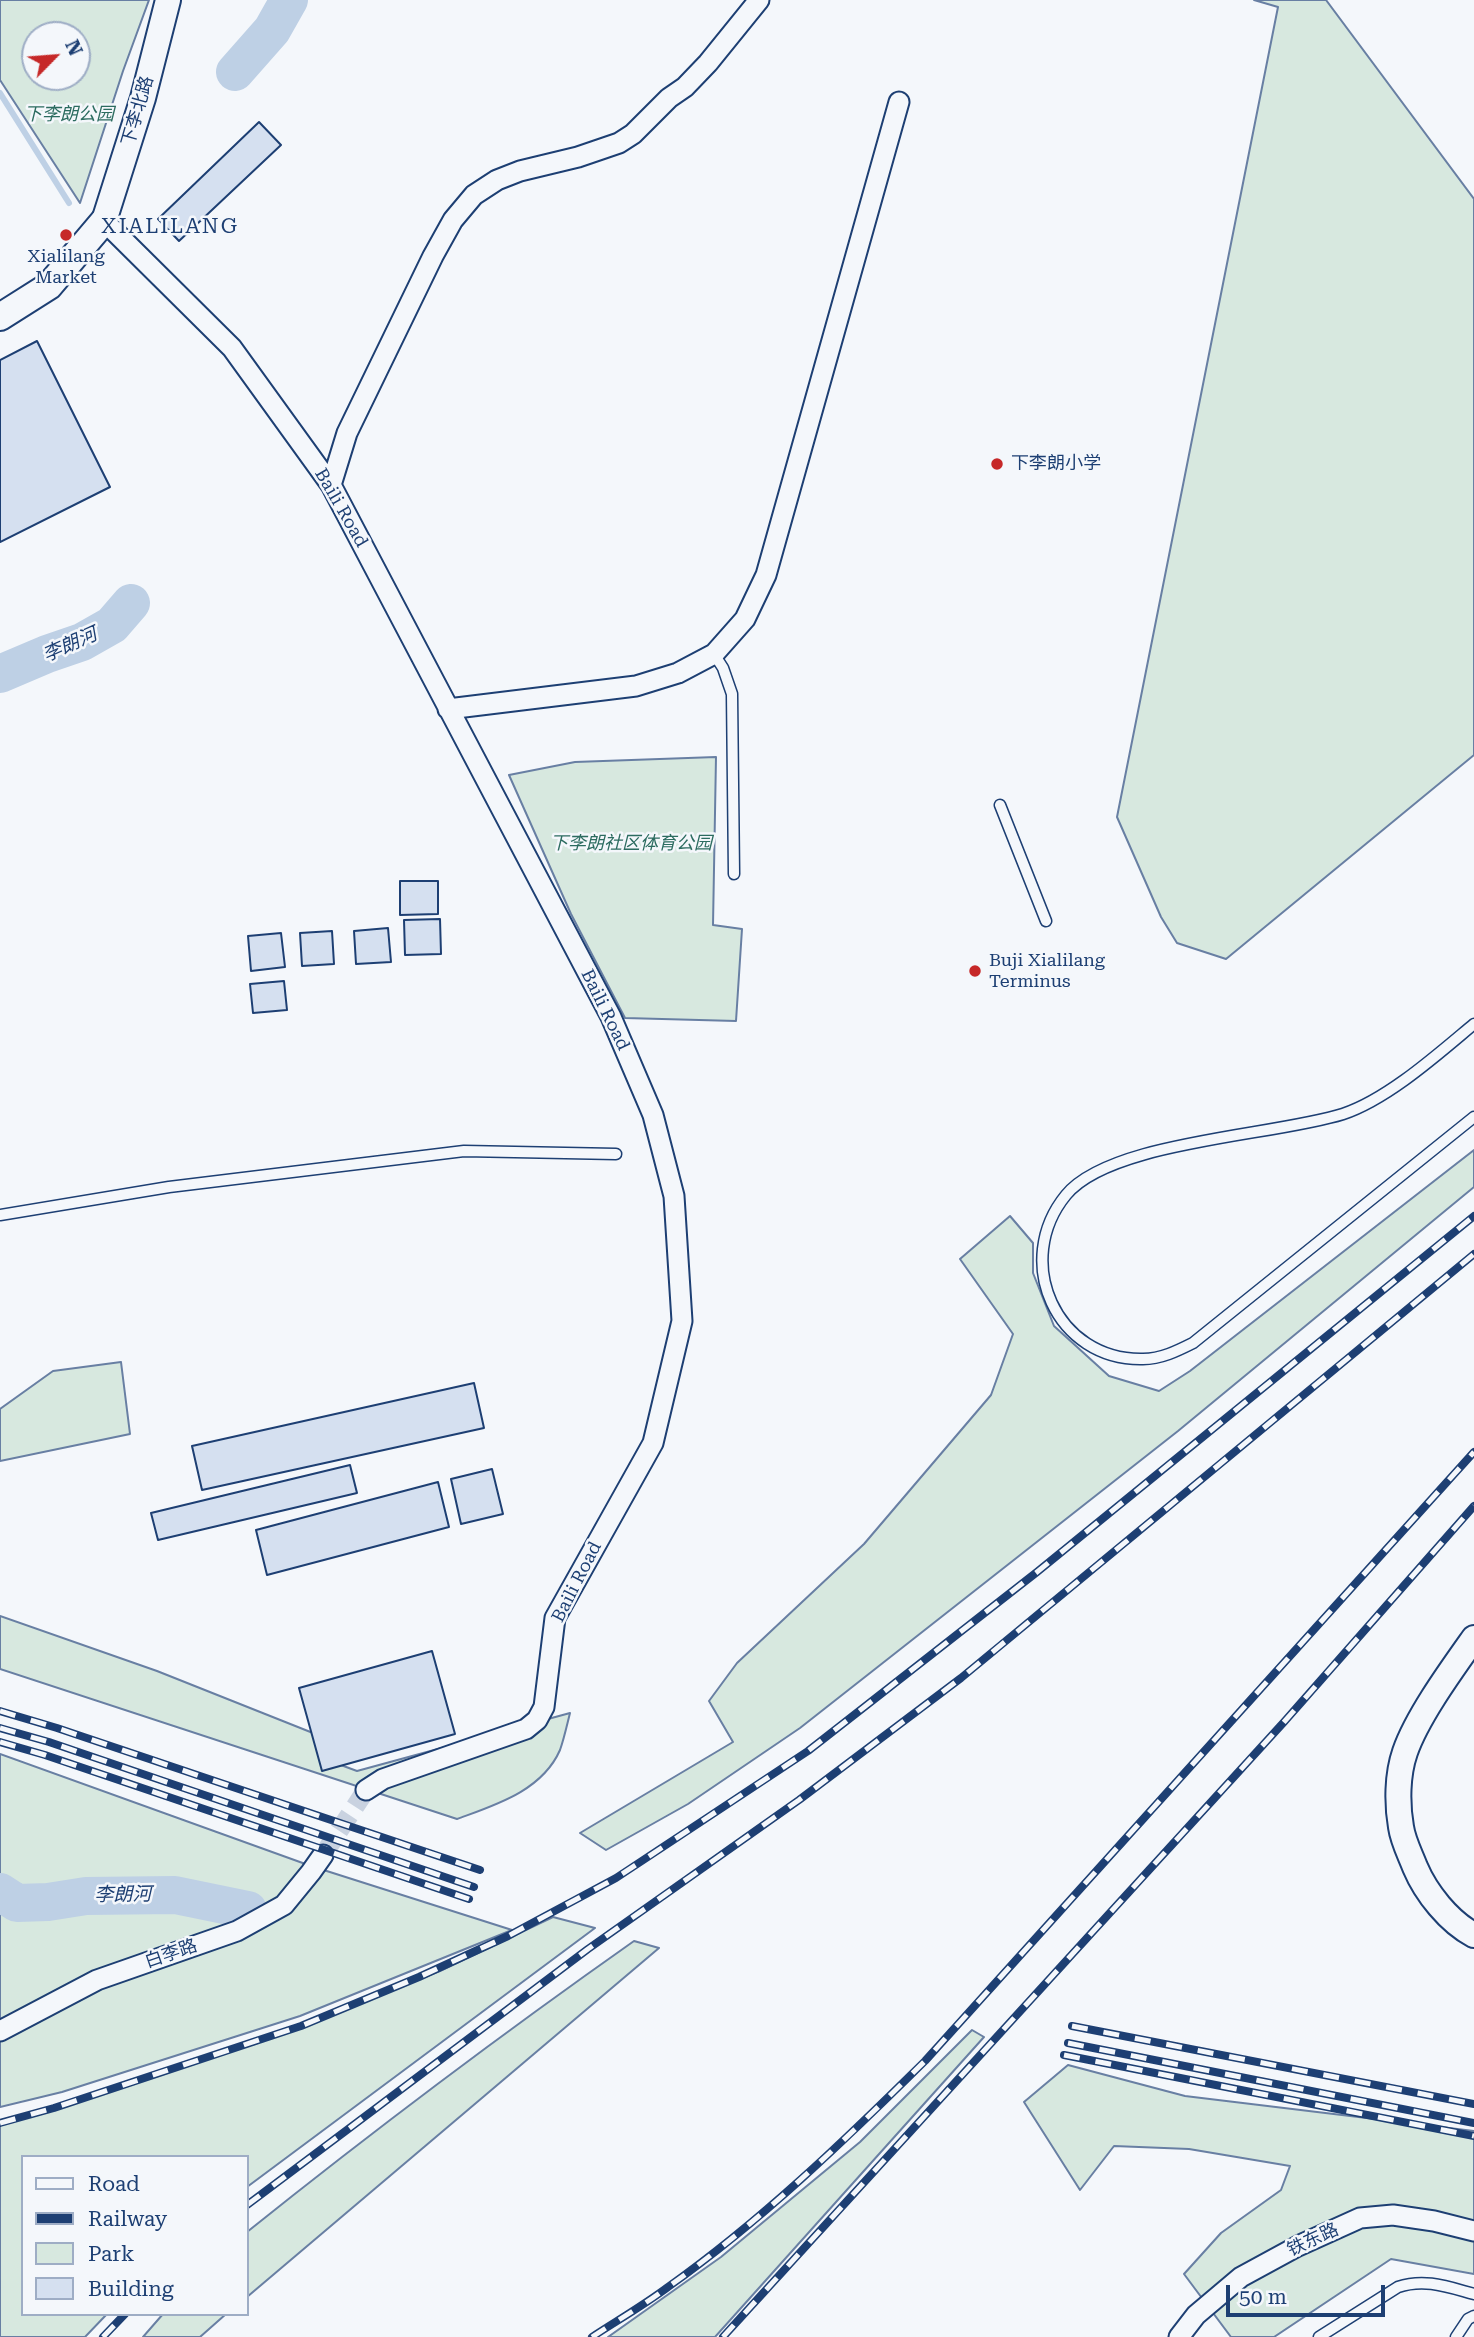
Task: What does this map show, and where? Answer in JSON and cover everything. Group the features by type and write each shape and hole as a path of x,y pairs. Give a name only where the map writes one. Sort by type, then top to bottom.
{"main road":[{"path":"0,317 49,286 104,220"}],"street":[{"name":"下李北路","path":"104,220 143,98 168,0"},
{"path":"331,485 347,433 433,256 453,220 474,195 497,180 619,143 633,134 708,63 759,0"},
{"path":"449,709 636,686 678,673 714,654 745,619 766,575 899,102"},
{"name":"Baili Road","path":"104,220 232,348 331,485 611,1017 653,1115 674,1196 682,1321 653,1443 555,1618 544,1707 537,1720 526,1729 383,1779 366,1790"},
{"path":"1474,1638 1414,1732 1404,1754 1399,1808 1401,1829 1419,1876 1436,1901 1463,1930 1474,1935"},
{"name":"白李路","path":"0,2031 97,1980 237,1931 284,1905 312,1872 323,1854"},
{"name":"铁东路","path":"1179,2337 1196,2315 1241,2277 1298,2246 1360,2218 1393,2215 1474,2231"}],"lane":[{"path":"714,654 723,668 732,694 734,874"},
{"path":"1000,805 1046,921"},
{"path":"1474,1024 1388,1091 1345,1113 1297,1126 1227,1137 1136,1157 1104,1168 1083,1179 1067,1193 1054,1212 1045,1234 1041,1253 1042,1276 1048,1297 1060,1319 1076,1336 1096,1349 1116,1356 1143,1359 1168,1355 1193,1343 1474,1117"},
{"path":"0,1215 169,1187 464,1150 617,1154"},
{"path":"1319,2337 1398,2287 1413,2282 1429,2282 1474,2294"},
{"path":"1457,2337 1468,2319 1474,2316"}],"green space":[{"name":"下李朗公园","path":"0,0 149,0 80,203 0,80"},
{"path":"1254,0 1326,0 1474,199 1474,755 1226,959 1177,943 1161,917 1117,817 1278,7"},
{"name":"下李朗社区体育公园","path":"716,757 713,925 742,929 736,1021 625,1018 571,914 509,775 575,762"},
{"path":"1474,1150 1474,1187 1178,1431 800,1728 688,1804 606,1850 580,1833 733,1742 709,1701 737,1663 864,1544 991,1395 1013,1334 960,1259 1010,1216 1033,1243 1033,1273 1054,1326 1109,1376 1159,1391 1190,1371"},
{"path":"121,1362 130,1434 0,1461 0,1409 53,1371"},
{"path":"0,1616 157,1671 323,1737 330,1761 357,1771 570,1713 560,1750 542,1776 516,1795 457,1819 0,1669"},
{"path":"0,1754 311,1866 512,1930 300,2016 62,2092 0,2107"},
{"path":"553,1917 595,1928 248,2186 248,2155 21,2155 21,2316 105,2316 85,2337 0,2337 0,2122 72,2103 313,2021 440,1971"},
{"path":"634,1941 659,1948 248,2296 248,2231 536,2011"},
{"path":"972,2030 984,2037 715,2337 608,2337 721,2257 860,2142"},
{"path":"1068,2065 1185,2096 1474,2131 1474,2274 1391,2259 1274,2337 1231,2337 1184,2274 1221,2233 1281,2190 1290,2166 1189,2149 1114,2146 1080,2190 1024,2102"},
{"path":"161,2316 224,2316 200,2337 143,2337"}],"building":[{"path":"259,122 281,145 179,241 158,219"},
{"path":"37,341 110,487 0,542 0,360"},
{"path":"400,881 438,881 438,914 400,915"},
{"path":"440,919 441,954 405,955 404,920"},
{"path":"388,928 391,962 356,964 354,931"},
{"path":"332,931 334,964 302,966 300,933"},
{"path":"281,933 285,967 251,971 248,936"},
{"path":"284,981 287,1010 253,1013 250,984"},
{"path":"474,1383 484,1428 202,1490 192,1446"},
{"path":"350,1465 357,1493 158,1540 151,1513"},
{"path":"492,1469 503,1514 461,1524 451,1479"},
{"path":"438,1482 449,1527 267,1575 256,1530"},
{"path":"432,1651 455,1734 322,1771 299,1688"}],"waterway":[{"name":"李朗河","path":"235,72 272,30 289,0"},
{"path":"0,93 69,203"},
{"name":"李朗河","path":"0,674 82,642 112,625 131,603"},
{"name":"李朗河","path":"0,1892 17,1903 48,1902 86,1896 175,1895 248,1910"}],"tunnel":[{"path":"323,1855 366,1790"}],"railway":[{"path":"0,2123 54,2108 301,2026 419,1977 508,1936 616,1878 808,1751 1037,1572 1474,1216"},
{"path":"248,2204 588,1949 799,1800 961,1678 1474,1254"},
{"path":"592,2337 659,2294 769,2208 925,2061 1474,1452"},
{"path":"723,2337 1284,1722 1474,1506"},
{"path":"0,1711 480,1870"},
{"path":"0,1728 49,1742 474,1887"},
{"path":"0,1742 469,1899"},
{"path":"1072,2026 1474,2104"},
{"path":"1068,2043 1474,2123"},
{"path":"1064,2055 1474,2136"},
{"path":"103,2337 123,2316"}],"place":[{"name":"Xialilang Market","path":"66,235"},
{"name":"下李朗小学","path":"997,464"},
{"name":"Buji Xialilang Terminus","path":"975,971"}],"district":[{"name":"XIALILANG","path":"170,227"}]}
